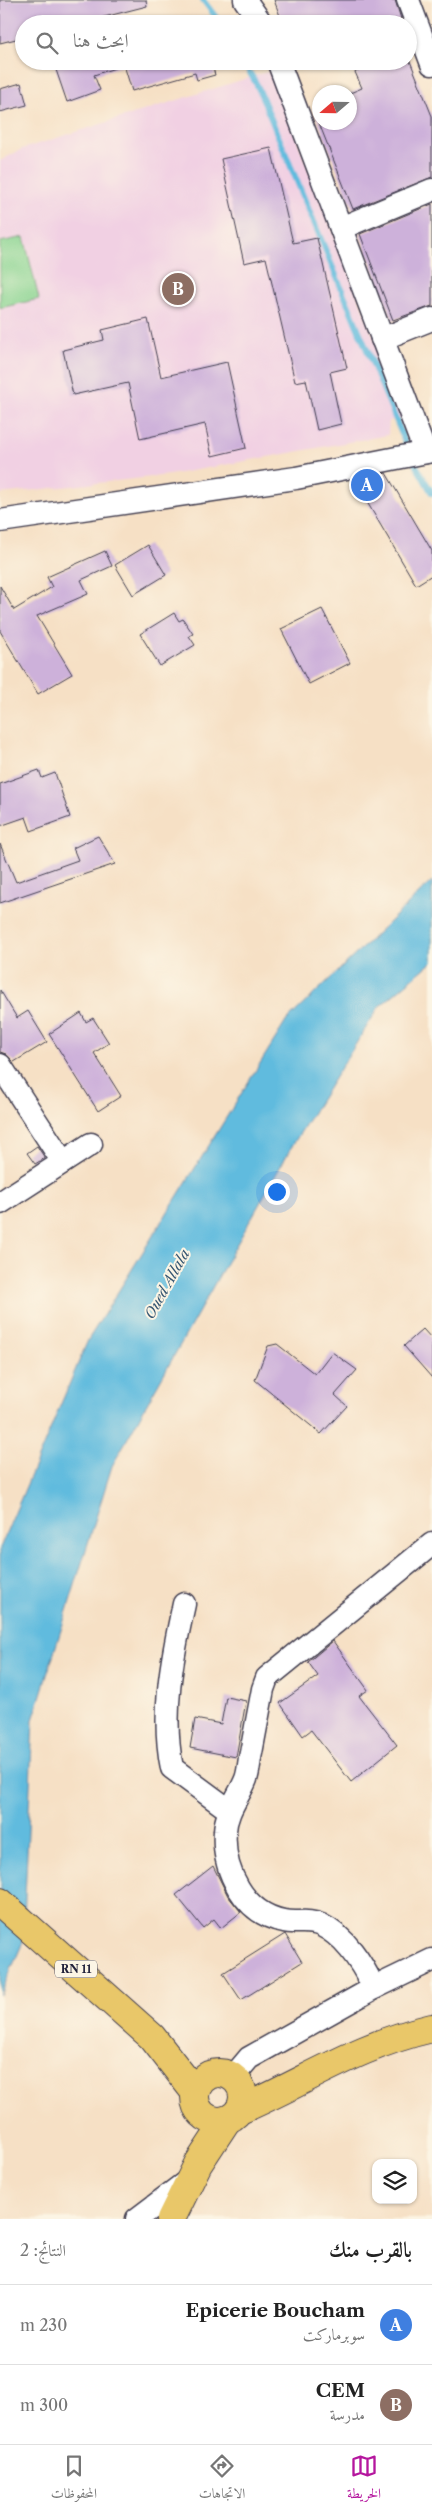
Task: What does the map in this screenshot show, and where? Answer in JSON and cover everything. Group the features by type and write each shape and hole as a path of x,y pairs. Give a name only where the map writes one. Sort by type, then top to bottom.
{"main road":[{"name":"RN 11","path":"0,1902 152,2037 230,2077"},
{"path":"152,2037 196,2099 200,2112 212,2120 233,2115 350,2054 432,2028"},
{"path":"190,2179 196,2099 200,2082 208,2075 230,2077 268,2085 300,2080"},
{"path":"171,2219 190,2179 233,2115 243,2093 230,2077"}],"street":[{"path":"245,0 256,15"},
{"path":"408,0 411,15"},
{"path":"417,33 430,53"},
{"path":"0,521 296,478 419,454 382,339 341,228 288,70"},
{"path":"341,228 432,190"},
{"path":"382,339 432,319"},
{"path":"0,1064 63,1162"},
{"path":"0,1203 91,1144"},
{"path":"374,1988 355,1956 332,1931 309,1921 298,1923 267,1917 253,1908 232,1877 226,1853 224,1832 229,1810 247,1777 263,1689 267,1678 432,1544"},
{"path":"184,1604 170,1668 168,1748 172,1768 229,1810"},
{"path":"230,2077 249,2058 374,1988 432,1960"},
{"path":"137,2219 190,2179"}],"shaded area":[{"path":"270,71 405,417 389,421 388,435 169,475 0,494 0,161 22,149"}],"green space":[{"path":"24,237 39,299 0,308 0,242"}],"water":[{"name":"Oued Allala","path":"432,881 432,962 379,1007 292,1146 112,1466 33,1720 23,1942 0,1995 0,1548 88,1340 287,1020"}],"building":[{"path":"0,0 146,0 147,6 112,15 15,15 15,39 0,43"},
{"path":"274,0 395,0 400,15 280,15"},
{"path":"56,70 109,70 94,75 100,90 67,102"},
{"path":"126,70 214,70 215,75 197,80 195,73 132,91"},
{"path":"360,70 414,70 432,116 432,177 353,209 322,130 357,130 357,90 362,88 355,72"},
{"path":"21,83 27,105 0,112 0,89"},
{"path":"271,148 293,243 317,238 347,368 330,372 341,424 317,430 306,380 295,382 266,258 244,263 221,159"},
{"path":"432,204 432,306 393,320 360,234"},
{"path":"148,319 161,377 227,362 246,448 212,456 205,424 140,439 128,383 73,395 63,350 104,340 102,330"},
{"path":"386,473 432,551 432,575 416,585 354,480"},
{"path":"148,545 166,575 133,595 115,565"},
{"path":"105,551 112,566 81,580 88,594 37,616 72,674 38,694 0,631 0,586 14,610 52,587 47,577"},
{"path":"322,609 350,663 309,684 281,629"},
{"path":"174,613 179,621 183,619 193,634 189,636 195,645 160,666 140,634"},
{"path":"39,770 42,778 55,773 70,817 31,831 26,817 0,826 0,784"},
{"path":"98,836 115,864 0,903 0,844 16,882 78,860 73,848"},
{"path":"0,990 17,1018 28,1011 47,1042 14,1062 6,1054 0,1052"},
{"path":"81,1013 86,1022 93,1018 109,1043 94,1053 121,1096 98,1111 49,1034"},
{"path":"37,1146 45,1158 35,1164 27,1153"},
{"path":"423,1329 432,1339 432,1378 404,1346"},
{"path":"277,1344 315,1374 332,1352 357,1370 335,1395 347,1406 321,1434 255,1380 268,1346"},
{"path":"333,1641 368,1690 359,1696 397,1745 351,1782 311,1730 303,1736 280,1703 318,1676 308,1662"},
{"path":"226,1697 246,1701 236,1757 190,1748 195,1719 221,1724"},
{"path":"213,1866 228,1896 241,1912 221,1928 214,1919 203,1928 176,1895"},
{"path":"285,1934 302,1962 241,2000 223,1973"}],"waterway":[{"path":"203,0 214,15"},
{"path":"248,70 257,85 409,451"},
{"path":"413,460 432,493"}],"place":[{"name":"CEM","path":"178,289"},
{"name":"Epicerie Boucham","path":"367,485"}]}
